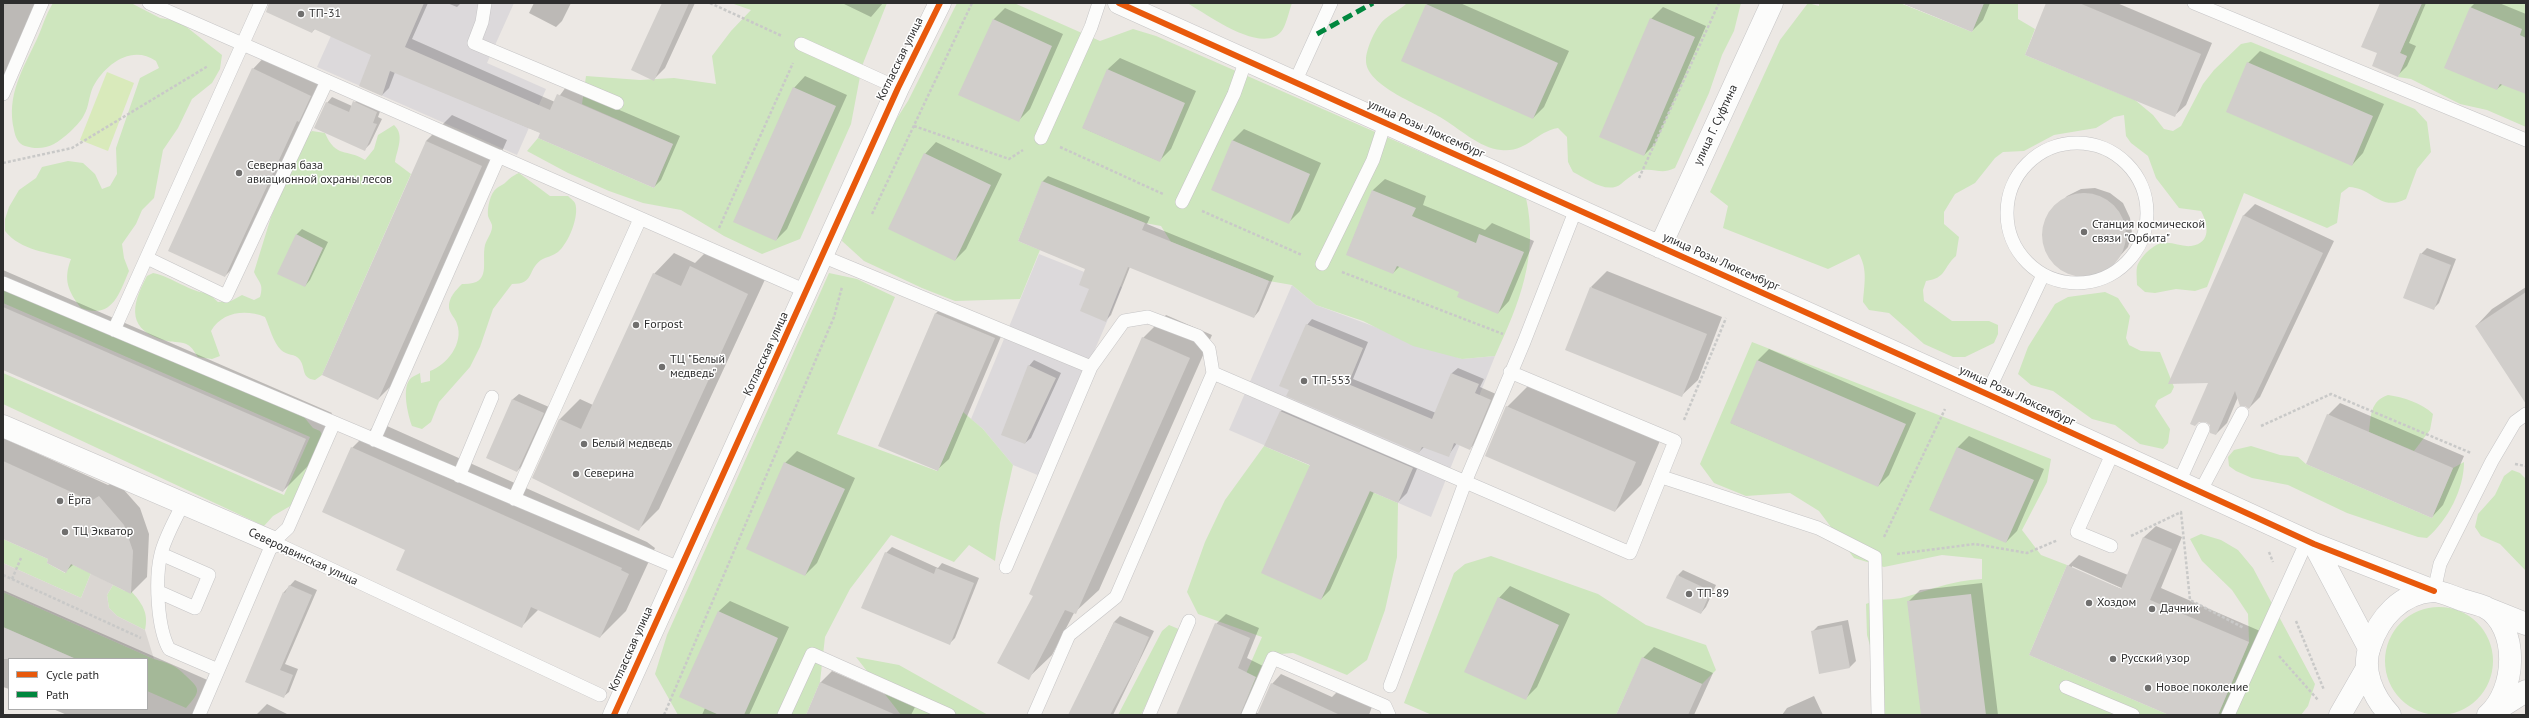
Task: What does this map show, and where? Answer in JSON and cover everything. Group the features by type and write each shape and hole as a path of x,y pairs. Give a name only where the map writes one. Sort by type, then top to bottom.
{"street":[{"name":"Котласская улица","path":"614,715 898,88 940,3"},
{"name":"улица Розы Люксембург","path":"1119,3 1576,208 2310,542 2434,591 2485,608 2526,624"},
{"name":"улица Г. Суфтина","path":"1660,247 1772,3"},
{"name":"Северодвинская улица","path":"3,426 273,542"},
{"path":"2310,542 2368,658 2375,696 2390,715"},
{"path":"2340,715 2368,658 2375,630 2385,615 2399,603 2415,595 2434,591"},
{"path":"2485,608 2500,624 2504,633 2511,664 2508,685 2490,714"},
{"path":"2490,714 2526,691"}],"lane":[{"path":"3,94 42,3"},
{"path":"149,3 806,291"},
{"path":"114,330 261,3"},
{"path":"485,3 482,22 474,43 618,102"},
{"path":"1041,138 1091,27 1099,3"},
{"path":"1295,82 1331,3"},
{"path":"2194,3 2526,140"},
{"path":"801,44 898,88"},
{"path":"1182,202 1234,94 1246,60"},
{"path":"147,258 226,296 327,81"},
{"path":"1322,264 1373,160 1385,123"},
{"path":"2066,143 2093,144 2113,152 2125,161 2139,180 2147,208 2141,242 2123,266 2097,280 2072,283 2042,275 2031,267 2016,249 2008,231 2006,203 2018,173 2039,153 2066,143"},
{"path":"374,440 499,156"},
{"path":"1390,686 1466,480 1510,372 1524,342 1576,208"},
{"path":"514,499 640,219"},
{"path":"822,256 1091,367"},
{"path":"1986,394 2042,275"},
{"path":"3,284 680,568"},
{"path":"1006,567 1091,367 1124,321 1148,317 1198,336 1209,349 1213,373 1116,596 1068,635 1034,715"},
{"path":"1213,373 1466,480 1630,553 1662,477 1675,441 1510,372"},
{"path":"459,476 492,397"},
{"path":"2200,492 2224,442 2242,413"},
{"path":"2434,591 2440,564 2492,461 2514,422 2526,414"},
{"path":"199,715 273,542 288,528 334,423"},
{"path":"2179,482 2203,429"},
{"path":"2111,546 2077,532 2113,452"},
{"path":"1662,477 1818,528 1875,557 1878,715"},
{"path":"182,503 161,554 159,592 161,628 169,649 218,670"},
{"name":"Северодвинская улица","path":"273,542 600,695"},
{"path":"2228,715 2284,591 2310,542"},
{"path":"159,592 195,608 209,575 161,554"},
{"path":"1149,715 1189,621"},
{"path":"784,715 812,654 949,715"},
{"path":"1248,715 1272,658 1385,706 1389,715"},
{"path":"2066,687 2133,715"}],"path":[{"path":"710,3 801,44 710,249"},
{"path":"871,218 972,3"},
{"path":"1639,178 1719,3"},
{"path":"3,163 72,148 243,44"},
{"path":"914,126 1009,159 1041,138 1322,264 1524,342"},
{"path":"664,715 834,317 848,267"},
{"path":"1675,441 1726,318"},
{"path":"2224,442 2331,394 2492,461 2526,466"},
{"path":"1875,557 1945,409"},
{"path":"2111,546 2181,512 2190,600 2263,638 2321,703"},
{"path":"1875,557 1975,544 2027,553 2077,532"},
{"path":"2267,546 2325,693"},
{"path":"12,579 21,558"},
{"path":"3,575 169,649"}],"shaded area":[{"path":"331,3 514,3 487,63 546,89 517,155 317,67 343,9"},
{"path":"1039,254 1122,287 1040,476 1013,465 983,429 971,419"},
{"path":"1292,285 1316,305 1462,359 1495,356 1431,517 1229,430"},
{"path":"3,563 81,598 91,573 113,585 107,595 109,608 117,616 145,630 154,659 3,592"}],"green space":[{"path":"53,3 131,3 160,18 179,21 222,55 220,69 212,83 192,99 178,128 163,150 154,198 142,210 136,224 122,244 124,258 129,271 118,296 113,303 100,311 92,311 81,308 70,291 67,273 71,259 35,250 19,243 11,238 5,231 5,219 9,207 19,190 36,178 42,167 68,161 83,163 95,174 102,189 110,186 117,174 116,148 140,78 159,68 156,61 147,56 129,56 120,59 112,64 98,79 93,87 82,119 66,135 51,146 43,148 28,147 20,144 15,135 12,117 14,94 21,72"},
{"path":"731,3 887,3 862,66 851,124 800,239 762,254 724,236 681,210 643,203 609,191 568,173 527,151 538,138 654,188 673,144 582,104 586,76 640,80 674,78 716,84 712,56 731,31 751,10"},
{"path":"957,3 1014,3 1100,41 1133,29 1156,36 1526,198 1530,240 1528,260 1519,298 1495,356 1462,359 1413,346 1363,321 1316,305 1292,285 1269,281 1171,242 1161,226 1145,223 1042,182 1018,241 1040,250 1020,299 955,301 922,288 864,261 842,241 849,209 885,137 908,101"},
{"path":"1187,3 1292,3 1283,29 1275,37 1263,39 1236,31 1221,24"},
{"path":"1407,3 1741,3 1734,31 1722,55 1709,93 1675,168 1666,171 1642,170 1621,184 1609,188 1603,187 1573,172 1568,162 1567,137 1558,128 1550,130 1518,148 1501,150 1485,146 1477,142 1440,117 1384,87 1368,69 1366,55 1378,27 1388,17"},
{"path":"1808,3 1819,6 1819,3 1900,3 1972,32 1984,3 2018,3 2018,19 2035,29 2025,55 2135,100 2153,115 2164,129 2173,131 2181,126 2203,84 2214,70 2241,44 2251,42 2415,109 2427,122 2431,152 2417,169 2406,199 2390,203 2357,188 2349,187 2341,193 2337,223 2327,228 2244,193 2207,287 2195,291 2176,289 2155,293 2145,292 2137,285 2137,267 2141,259 2156,245 2171,243 2191,246 2198,244 2205,237 2206,227 2201,211 2179,208 2156,178 2148,156 2131,143 2126,136 2124,115 2114,117 2096,128 2054,135 2024,151 2003,152 1995,158 1975,183 1955,194 1944,212 1944,224 1959,237 1956,256 1941,275 1933,280 1926,281 1923,290 1924,301 1952,321 1989,321 1998,325 1998,334 1994,343 1965,357 1953,357 1924,344 1889,313 1869,310 1863,302 1865,284 1864,266 1859,254 1828,269 1723,228 1728,206 1710,192 1780,40"},
{"path":"2422,3 2526,3 2526,127 2487,110 2460,104 2411,79 2398,77 2407,56 2400,53"},
{"path":"107,72 134,83 108,151 80,140"},
{"path":"394,125 400,138 395,162 411,174 322,375 315,380 311,379 304,373 302,363 296,356 286,353 278,347 265,317 250,313 242,313 228,316 221,320 211,331 220,356 212,359 198,357 191,347 186,344 154,337 145,331 139,324 135,308 137,298 147,276 153,273 167,277 195,290 208,293 218,302 231,301 242,295 254,300 260,297 261,286 254,272 271,217 307,135 312,131 325,133 329,141 338,150 359,156 365,160 374,149 378,135"},
{"path":"519,173 550,196 568,196 574,201 576,215 572,229 566,243 562,248 554,255 541,260 534,268 528,279 524,282 512,284 493,309 480,347 470,367 439,402 431,422 422,429 412,426 406,401 406,388 408,382 412,377 420,373 421,383 430,381 430,371 448,359 456,346 459,331 449,308 450,301 453,294 462,284 478,281 482,277 484,272 485,245 492,228 488,216 491,197 497,188"},
{"path":"829,273 857,279 895,297 837,434 937,471 963,412 983,429 1013,465 1000,523 995,561 969,545 954,562 891,535 850,589 825,637 820,682 806,715 678,715 655,674 667,635"},
{"path":"3,287 304,417 313,428 320,431 324,438 292,505 273,516 264,526 3,404 3,373 284,495 310,437 3,303"},
{"path":"2105,292 2118,298 2130,316 2126,338 2129,345 2141,351 2160,352 2174,387 2171,393 2158,400 2155,406 2170,429 2168,443 2163,449 2140,444 2115,425 2092,419 2053,391 2031,385 2018,374 2028,347 2055,304 2068,297"},
{"path":"1752,342 2051,459 2047,482 2022,530 2041,555 2067,565 2029,655 2169,715 1885,715 1880,681 1867,635 1866,604 1905,597 1951,583 1982,579 1982,559 1942,555 1884,567 1854,558 1819,511 1790,493 1746,496 1714,483 1700,464"},
{"path":"2388,395 2412,401 2429,410 2433,414 2430,430 2414,451 2369,432 2372,410 2378,401"},
{"path":"1264,446 1398,503 1397,557 1385,610 1367,660 1347,675 1293,653 1267,655 1239,715 1228,715 1262,637 1198,614 1187,592 1205,542 1225,500"},
{"path":"2251,446 2280,455 2298,457 2306,464 2432,518 2453,468 2464,462 2458,493 2442,522 2427,538 2418,537 2347,513 2288,485 2252,478 2229,466 2228,457 2234,450"},
{"path":"2512,470 2520,473 2526,479 2526,571 2500,544 2481,536 2475,527 2478,514 2495,495 2504,476"},
{"path":"2201,534 2221,540 2238,550 2253,568 2315,684 2308,706 2301,715 2218,715 2249,642 2248,614 2232,590 2202,561 2190,539"},
{"path":"3,539 48,559 47,563 65,573 71,564 91,573 81,598 3,563"},
{"path":"1491,556 1598,594 1646,625 1706,645 1716,670 1702,684 1642,658 1616,715 1432,715 1404,703 1454,573 1465,564"},
{"path":"113,585 125,591 131,591 141,604 146,618 145,630 117,616 109,608 107,595"},
{"path":"3,592 154,659 167,663 185,675 194,684 197,693 186,708 148,691 148,658 74,658 3,627"},
{"path":"2439,607 2460,611 2477,623 2489,640 2493,661 2489,682 2477,699 2460,711 2439,715 2418,711 2401,699 2389,682 2385,661 2389,640 2401,623 2418,611"},
{"path":"1169,625 1181,630 1141,715 1118,715 1162,631"},
{"path":"856,657 899,665 988,715 901,715"}],"building":[{"path":"269,3 424,3 405,47 550,110 557,94 673,144 654,188 538,138 540,133 390,71 382,96 359,86 371,55 314,29 312,33 266,12"},
{"path":"662,3 689,3 654,81 631,70"},
{"path":"1902,3 1984,3 1972,32"},
{"path":"2046,3 2079,3 2201,54 2175,117 2025,55"},
{"path":"2380,3 2422,3 2400,53 2407,56 2398,77 2372,66 2377,53 2361,47"},
{"path":"1426,4 1558,63 1533,119 1401,61"},
{"path":"2470,7 2522,29 2520,35 2526,38 2526,94 2500,84 2497,90 2444,68"},
{"path":"1650,18 1695,37 1644,156 1599,137"},
{"path":"993,19 1052,46 1019,122 958,95"},
{"path":"2247,62 2373,116 2352,166 2226,112"},
{"name":"Северная база авиационной охраны лесов","path":"252,68 311,96 299,122 297,121 225,277 168,251"},
{"path":"1107,69 1185,103 1160,162 1082,128"},
{"path":"793,87 836,106 776,241 733,222"},
{"path":"353,101 377,112 373,123 377,124 365,151 314,128 326,102 349,112"},
{"path":"1232,140 1310,174 1289,224 1211,190"},
{"path":"426,141 482,166 378,400 322,375"},
{"path":"924,153 991,185 955,261 888,229"},
{"path":"1042,181 1145,223 1142,230 1269,281 1254,318 1128,267 1106,322 1080,311 1089,289 1079,285 1085,269 1018,241"},
{"path":"1372,190 1416,208 1412,216 1476,243 1479,234 1524,252 1498,314 1457,297 1459,292 1397,266 1393,274 1346,255"},
{"name":"Станция космической связи \"Орбита\"","path":"2084,193 2092,194 2107,200 2119,212 2125,227 2125,243 2119,258 2107,270 2092,276 2084,277 2076,276 2061,270 2049,258 2043,243 2042,235 2043,227 2049,212 2061,200 2076,194"},
{"path":"2243,215 2323,253 2249,409 2245,406 2240,406 2235,391 2216,435 2210,433 2210,425 2206,422 2199,422 2195,426 2190,424 2208,383 2168,384"},
{"path":"296,234 323,248 305,287 277,274"},
{"path":"2420,253 2451,265 2434,310 2403,298"},
{"name":"ТЦ \"Белый медведь\"","path":"690,266 748,294 639,531 532,478 559,419 581,429 653,273 681,286"},
{"path":"1590,287 1707,334 1682,397 1565,350"},
{"path":"2526,292 2526,404 2475,326"},
{"path":"3,307 306,439 283,492 3,370"},
{"path":"935,313 995,338 938,471 878,446"},
{"path":"1306,324 1363,348 1348,384 1432,419 1451,373 1479,384 1475,393 1491,400 1470,450 1454,443 1449,457 1422,447 1419,453 1286,396 1289,390 1279,386"},
{"path":"1142,337 1190,358 1076,614 1065,610 1029,680 997,663 1033,596 1029,594"},
{"path":"1757,360 1906,424 1878,487 1730,423"},
{"path":"1028,365 1056,378 1025,444 1001,435"},
{"path":"512,399 544,413 517,472 486,458"},
{"path":"1506,406 1636,462 1615,512 1485,456"},
{"path":"1280,411 1413,468 1398,503 1370,491 1321,600 1261,573 1310,465 1264,446"},
{"path":"2327,414 2453,468 2432,518 2306,464"},
{"path":"351,447 622,568 621,570 629,574 600,638 531,607 522,628 396,570 405,550 322,512"},
{"path":"1957,447 2034,480 2006,543 1929,510"},
{"name":"ТЦ Экватор","path":"3,461 91,501 99,496 124,525 133,551 131,594 71,564 66,573 47,563 48,559 3,539"},
{"path":"784,462 845,489 805,576 746,549"},
{"path":"2143,537 2172,549 2150,600 2249,642 2218,715 2169,715 2029,655 2067,565 2121,589"},
{"path":"885,552 934,574 936,568 974,583 950,645 861,608"},
{"name":"ТП-89","path":"1677,575 1711,591 1701,614 1666,598"},
{"path":"289,585 312,595 280,670 293,675 284,698 245,682 283,592 285,593"},
{"path":"1971,594 1986,715 1921,715 1907,601"},
{"path":"1498,597 1559,625 1526,700 1464,672"},
{"path":"718,611 778,638 744,715 719,715 679,697"},
{"path":"1114,622 1149,637 1137,665 1110,715 1068,715"},
{"path":"1215,623 1250,638 1238,668 1256,677 1240,715 1176,715"},
{"path":"1842,625 1850,668 1819,674 1811,631"},
{"path":"3,627 74,658 8,658 3,659"},
{"path":"1642,657 1702,684 1688,715 1616,715"},
{"path":"820,682 896,715 806,715"},
{"path":"1271,683 1340,715 1257,715"}],"marked path":[{"path":"1317,34 1373,3"}],"cycle path":[{"path":"614,715 898,88 940,3"},
{"path":"1119,3 1987,394 2314,544 2434,591"}],"place":[{"name":"ТП-31","path":"301,14"},
{"name":"Северная база авиационной охраны лесов","path":"239,173"},
{"name":"Станция космической связи \"Орбита\"","path":"2084,232"},
{"name":"Forpost","path":"636,325"},
{"name":"ТЦ \"Белый медведь\"","path":"662,367"},
{"name":"ТП-553","path":"1304,381"},
{"name":"Белый медведь","path":"584,444"},
{"name":"Северина","path":"576,474"},
{"name":"Ёрга","path":"60,501"},
{"name":"ТЦ Экватор","path":"65,532"},
{"name":"ТП-89","path":"1689,594"},
{"name":"Хоздом","path":"2089,603"},
{"name":"Дачник","path":"2152,609"},
{"name":"Русский узор","path":"2113,659"},
{"name":"Новое поколение","path":"2148,688"}]}
